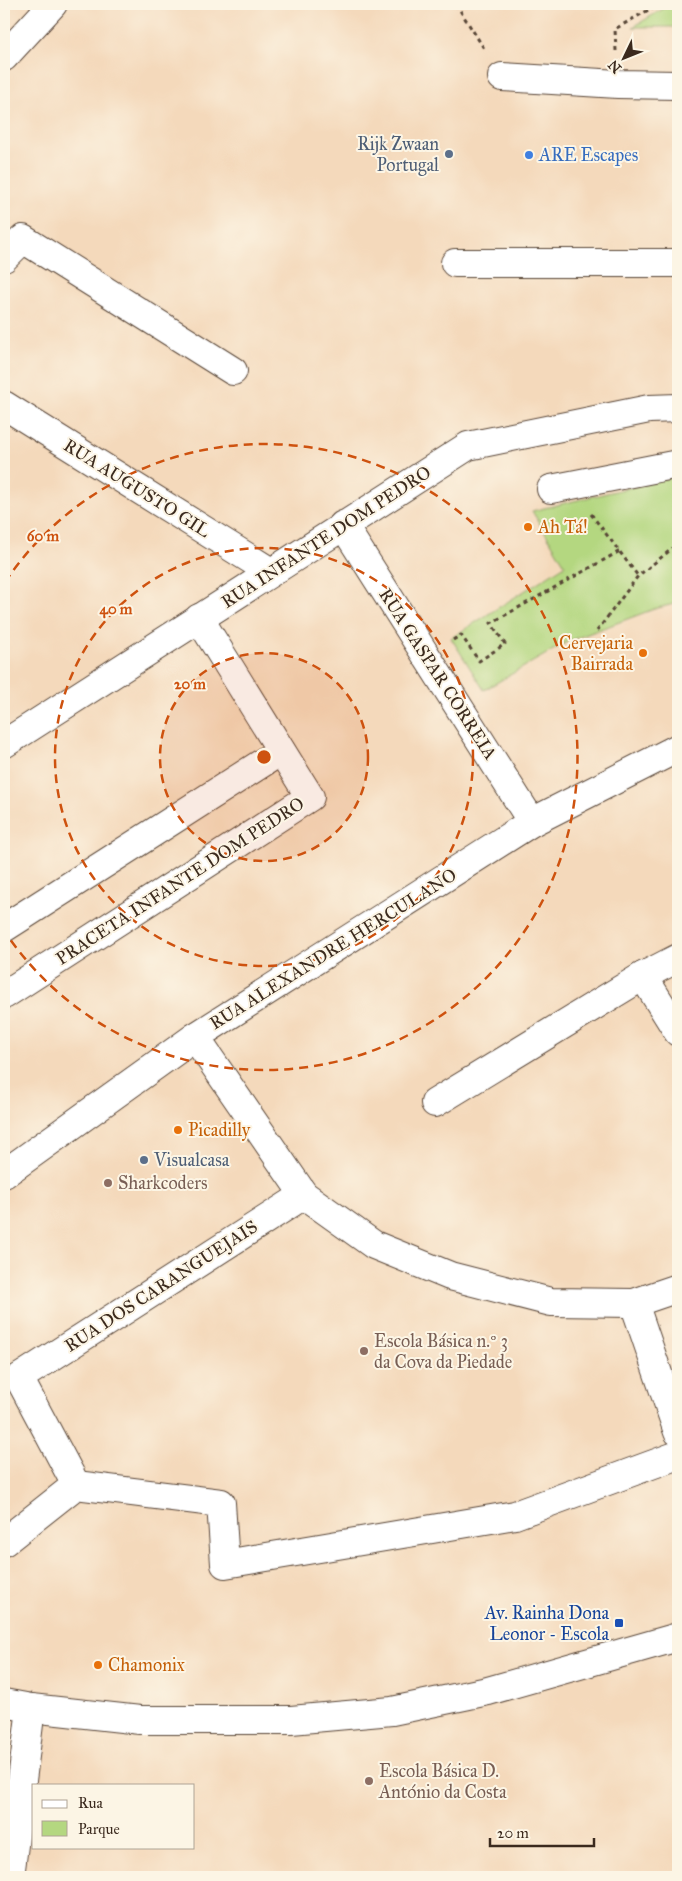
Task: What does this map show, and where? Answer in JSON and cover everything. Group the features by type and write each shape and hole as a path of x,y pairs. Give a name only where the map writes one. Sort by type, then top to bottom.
{"street":[{"path":"4,57 53,4"},
{"path":"502,77 618,84 678,85"},
{"path":"4,258 23,239 233,371"},
{"path":"455,263 678,263"},
{"name":"RUA AUGUSTO GIL","path":"4,405 271,572"},
{"name":"RUA INFANTE DOM PEDRO","path":"4,744 468,446 649,409 678,408"},
{"path":"551,489 678,464"},
{"name":"RUA GASPAR CORREIA","path":"343,525 532,822"},
{"name":"PRACETA INFANTE DOM PEDRO","path":"4,995 310,797 199,618"},
{"name":"RUA ALEXANDRE HERCULANO","path":"4,1174 195,1037 532,822 678,748"},
{"path":"4,928 281,751"},
{"path":"435,1103 643,976 678,958"},
{"path":"643,976 678,1032"},
{"path":"195,1037 304,1195 374,1245 450,1276 551,1302 634,1303 678,1288"},
{"name":"RUA DOS CARANGUEJAIS","path":"76,1485 11,1384 304,1195"},
{"path":"634,1303 678,1432"},
{"path":"4,1542 76,1485 221,1503 225,1564 515,1515 678,1456"},
{"path":"4,1703 31,1708 140,1720 292,1720 392,1711 488,1691 678,1637"},
{"path":"10,1877 31,1708"}],"path":[{"path":"456,4 502,77"},
{"path":"618,84 615,29 659,4"},
{"path":"586,507 638,576"},
{"path":"597,631 638,576 678,544"},
{"path":"452,641 461,634 479,661 504,644 491,623 620,551"}],"green space":[{"path":"671,4 678,4 678,27 633,27"},
{"path":"678,476 678,603 654,609 569,641 484,690 451,638 565,565 532,511"}],"place":[{"name":"Rijk Zwaan Portugal","path":"449,154"},
{"name":"ARE Escapes","path":"529,155"},
{"name":"Ah Tá!","path":"528,527"},
{"name":"Cervejaria Bairrada","path":"643,653"},
{"name":"Picadilly","path":"178,1130"},
{"name":"Visualcasa","path":"144,1160"},
{"name":"Sharkcoders","path":"108,1183"},
{"name":"Escola Básica n.º 3 da Cova da Piedade","path":"364,1351"},
{"name":"Av. Rainha Dona Leonor - Escola","path":"619,1623"},
{"name":"Chamonix","path":"98,1665"},
{"name":"Escola Básica D. António da Costa","path":"369,1781"}]}
